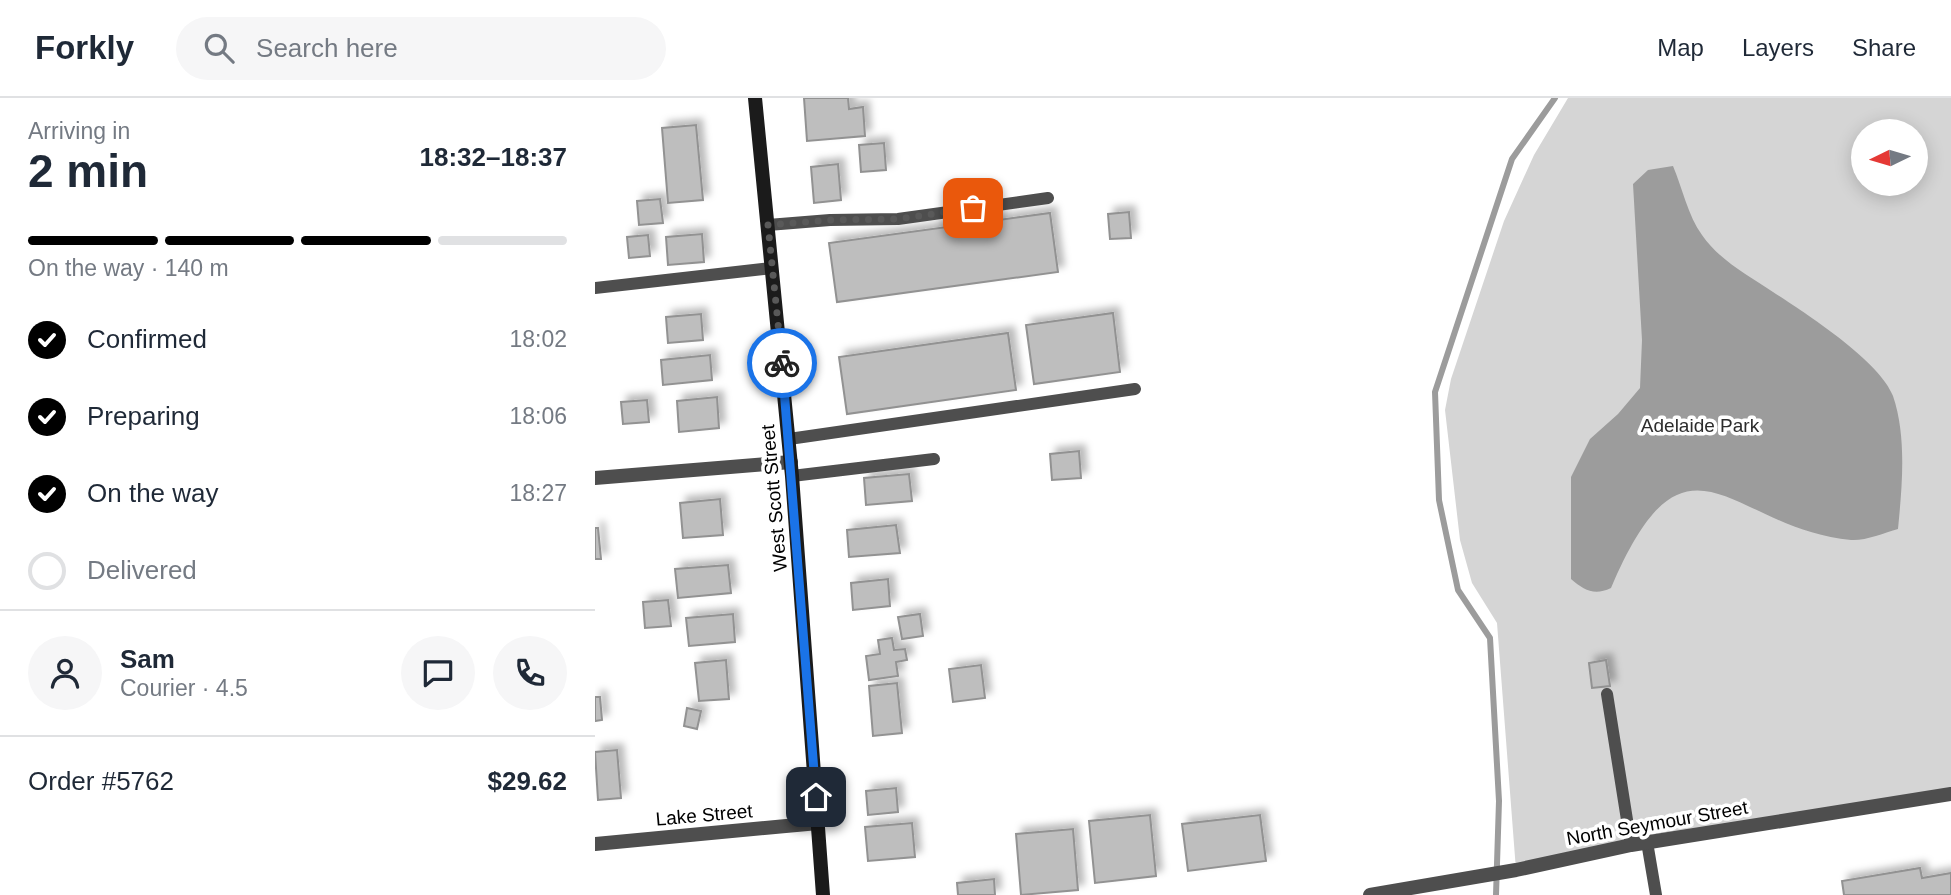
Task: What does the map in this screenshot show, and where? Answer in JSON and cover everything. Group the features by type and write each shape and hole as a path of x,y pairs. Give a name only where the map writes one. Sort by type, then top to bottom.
{"main road":[{"name":"West Scott Street","path":"755,98 792,469 823,895"}],"street":[{"path":"595,478 792,469"},
{"name":"North Seymour Street","path":"1370,895 1488,876 1647,842 1951,794"},
{"name":"Lake Street","path":"595,845 818,823"}],"lane":[{"path":"768,225 830,220 898,219 1048,198"},
{"path":"595,288 772,268"},
{"path":"789,439 1135,389"},
{"path":"792,469 934,459"},
{"path":"1607,694 1631,845"},
{"path":"1647,842 1656,895"}],"green space":[{"name":"Adelaide Park","path":"1568,98 1951,98 1951,794 1516,870 1497,623 1472,583 1460,540 1445,410 1451,379 1504,221 1534,155"}],"shaded area":[{"path":"1673,166 1693,219 1709,244 1735,266 1840,338 1885,382 1893,396 1902,445 1898,529 1851,540 1809,532 1714,493 1688,491 1664,503 1638,534 1611,588 1594,592 1571,579 1571,477 1590,439 1618,414 1640,388 1642,340 1633,184 1648,170"}],"building":[{"path":"804,98 848,98 849,109 863,107 865,136 807,141"},
{"path":"696,125 703,200 668,203 662,128"},
{"path":"884,143 886,170 861,172 859,145"},
{"path":"838,164 841,200 814,203 811,167"},
{"path":"660,199 663,223 639,225 637,201"},
{"path":"1129,212 1131,238 1110,239 1108,214"},
{"path":"1050,213 1058,272 837,302 829,243"},
{"path":"702,234 704,262 668,265 666,237"},
{"path":"648,235 650,256 629,258 627,237"},
{"path":"1113,313 1120,372 1034,384 1026,325"},
{"path":"701,314 703,340 668,343 666,317"},
{"path":"1008,333 1016,390 847,414 839,357"},
{"path":"710,355 712,380 663,385 661,360"},
{"path":"717,397 719,428 679,432 677,401"},
{"path":"647,400 649,422 623,424 621,402"},
{"path":"1079,451 1081,478 1052,480 1050,454"},
{"path":"909,474 912,501 866,505 864,478"},
{"path":"720,499 723,535 683,538 680,503"},
{"path":"896,525 900,553 849,557 847,530"},
{"path":"595,528 598,528 601,559 595,559"},
{"path":"728,565 731,593 678,598 675,569"},
{"path":"888,579 890,606 853,610 851,583"},
{"path":"668,600 671,626 645,628 643,602"},
{"path":"733,614 735,642 689,646 686,618"},
{"path":"920,614 923,636 902,639 898,617"},
{"path":"892,638 894,650 905,649 907,660 896,662 898,676 869,680 866,656 880,654 878,640"},
{"path":"726,660 729,699 699,701 695,663"},
{"path":"1606,660 1610,686 1592,688 1589,663"},
{"path":"981,665 985,698 953,702 949,669"},
{"path":"897,683 902,733 873,736 869,686"},
{"path":"595,697 600,697 602,720 595,721"},
{"path":"687,708 701,711 697,729 684,726"},
{"path":"617,750 621,798 598,800 595,752"},
{"path":"896,788 898,812 868,815 866,791"},
{"path":"1150,815 1156,876 1095,883 1089,821"},
{"path":"1260,815 1266,861 1188,871 1182,824"},
{"path":"912,823 915,857 868,861 865,827"},
{"path":"1073,829 1078,890 1021,895 1016,834"},
{"path":"1920,868 1922,878 1951,873 1951,895 1844,895 1842,881"},
{"path":"994,879 995,895 958,895 957,883"}],"waterway":[{"path":"1496,895 1499,801 1490,638 1458,590 1439,500 1435,392 1512,159 1555,98"}],"way so far":[{"path":"782,363 768,225 830,220 898,219 973,208"}],"route":[{"path":"782,363 816,797"}]}
